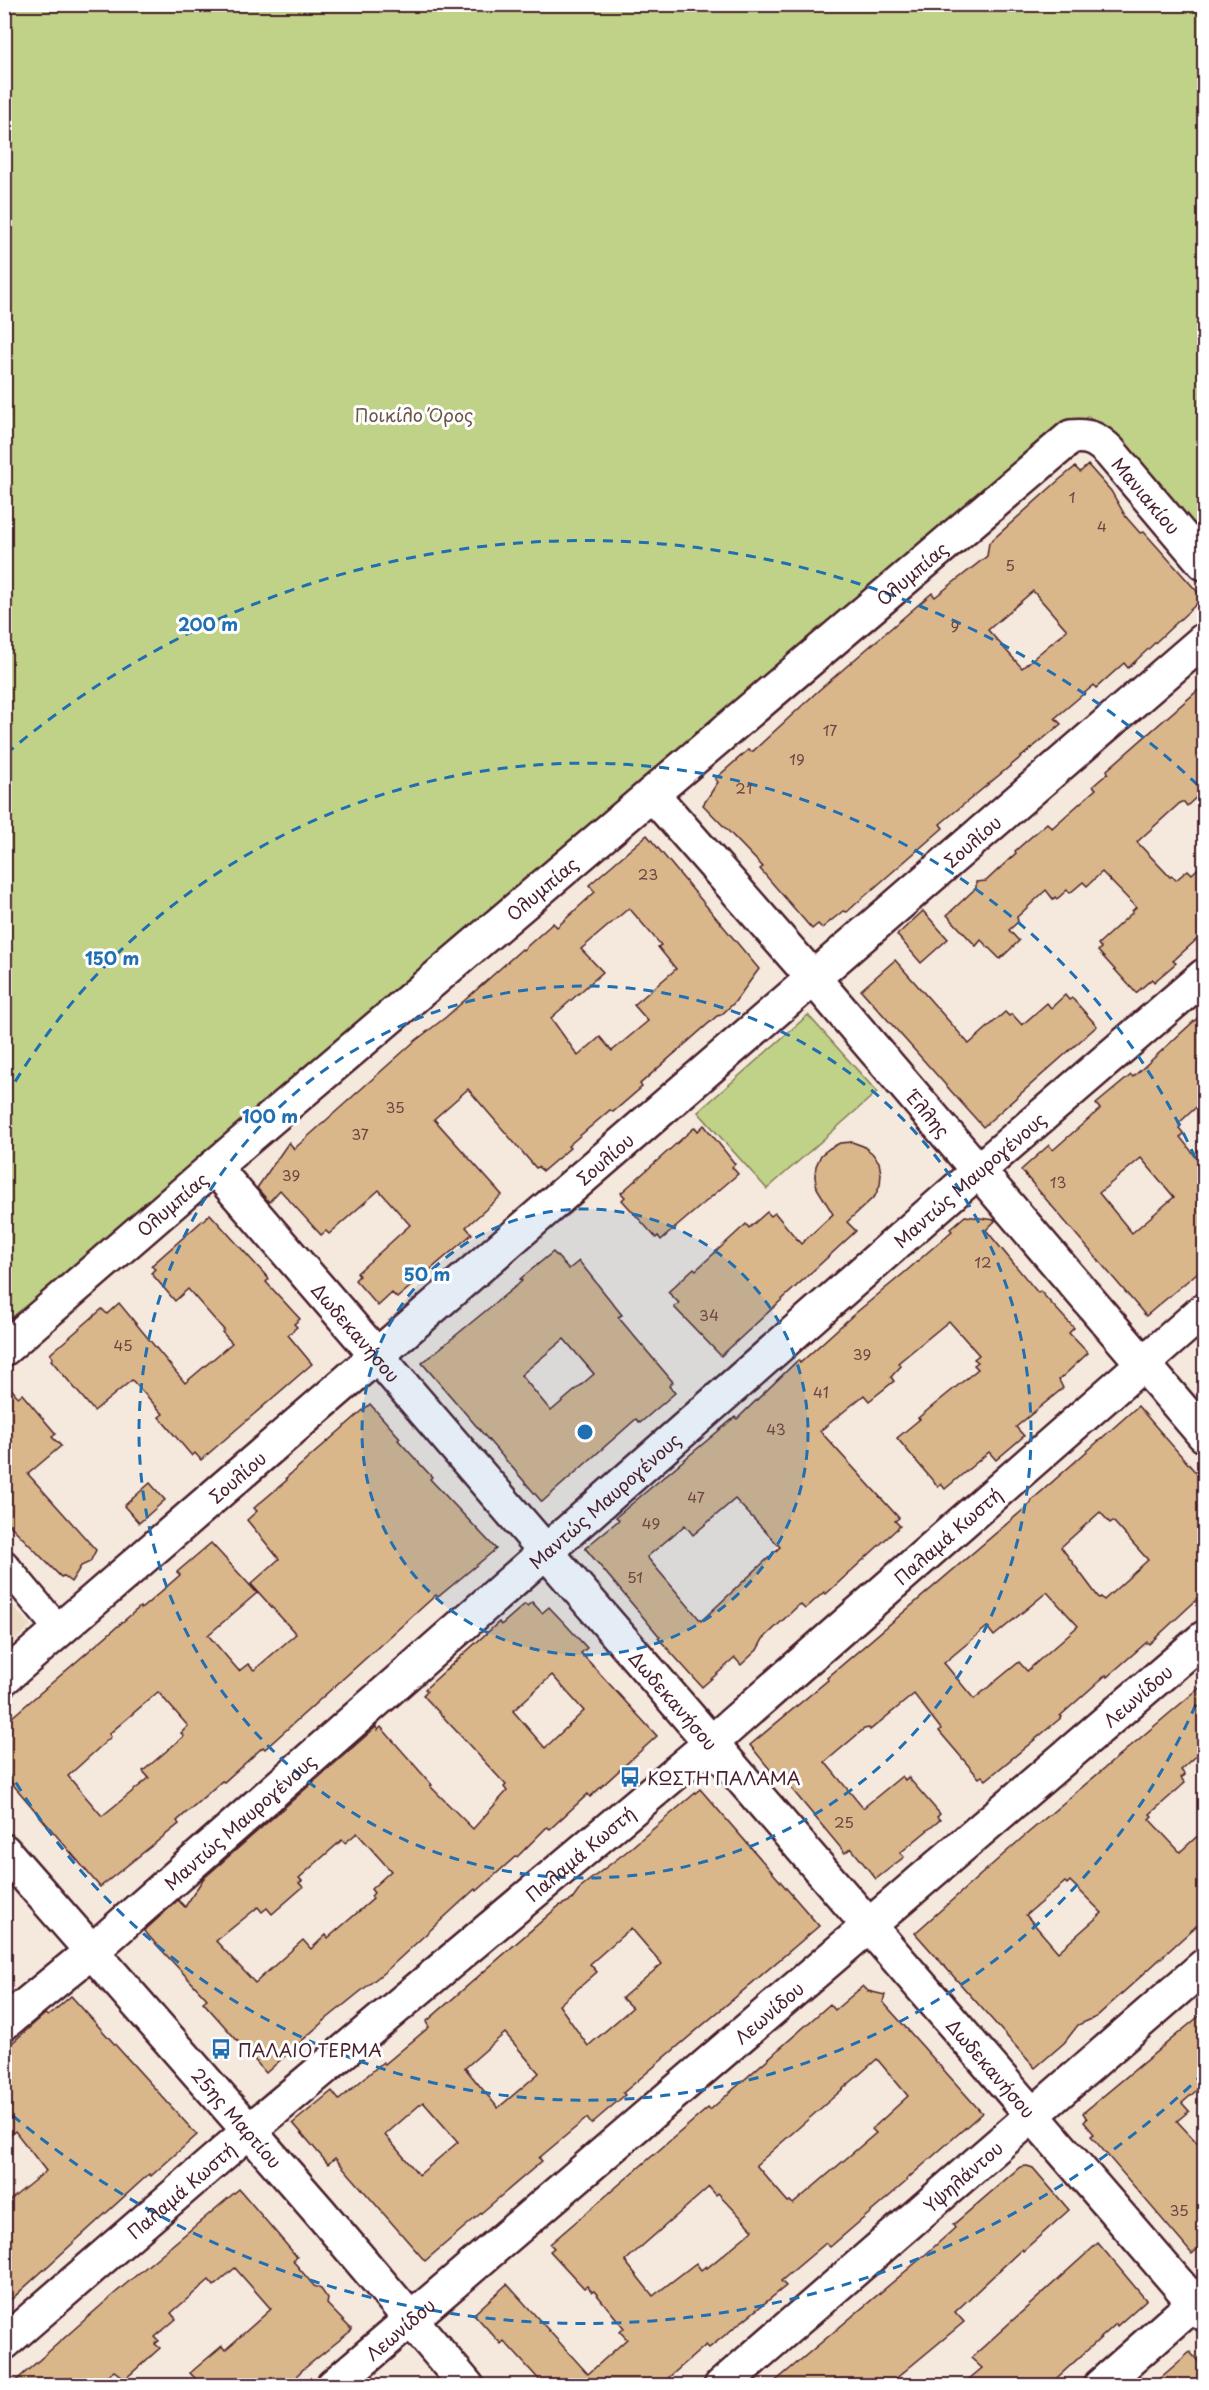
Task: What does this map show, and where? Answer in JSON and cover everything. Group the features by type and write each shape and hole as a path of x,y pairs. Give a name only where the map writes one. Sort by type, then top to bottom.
{"street":[{"name":"Μανιακίου","path":"1084,436 1097,439 1110,452 1204,563"},
{"name":"Ολυμπίας","path":"4,1349 1060,444 1071,437 1084,436"},
{"name":"Σουλίου","path":"4,1678 815,980 1204,640"},
{"name":"Έλλης","path":"652,794 979,1170 1204,1435"},
{"name":"Μαντώς Μαυρογένους","path":"4,2023 92,1951 544,1551 1204,976"},
{"name":"Δωδεκανήσου","path":"214,1167 1032,2115 1201,2304"},
{"name":"Παλαμά Κωστή","path":"4,2343 249,2131 711,1743 1204,1310"},
{"path":"4,1564 59,1630"},
{"name":"Λεωνίδου","path":"333,2385 870,1928 1204,1638"},
{"name":"25ης Μαρτίου","path":"4,1851 467,2385"},
{"name":"Υψηλάντου","path":"721,2385 1204,1966"},
{"path":"1100,2385 1201,2304"}],"shaded area":[{"path":"4,1596 31,1626 5,1650 4,1650"}],"green space":[{"name":"Ποικίλο Όρος","path":"5,5 1204,5 1204,547 1088,416 647,779 5,1330"},
{"path":"808,1015 877,1092 767,1189 698,1112"}],"building":[{"path":"1088,465 1111,491 1126,517 1140,533 1144,532 1203,598 1128,668 1124,663 1096,688 1094,685 1055,718 1061,724 940,824 943,828 847,912 843,911 822,928 818,924 812,929 760,869 763,867 703,805 718,782 715,779 748,750 752,752 819,690 932,593 935,597 987,556 989,543 1059,480 1075,467 1080,472","holes":["1033,591 1067,630 1022,668 988,630"]},
{"path":"1204,685 1204,790 1187,806 1181,802 1137,842 1170,877 1176,880 1188,870 1192,874 1204,863 1204,933 1173,961 1176,963 1154,982 1152,979 1136,993 1098,951 1101,948 1098,944 1136,907 1102,872 1087,886 1083,882 1070,893 1067,890 1057,899 1055,897 1053,899 1046,890 1017,917 1018,922 1009,930 1019,941 1000,959 981,940 976,946 947,915 976,888 976,882 986,881 1047,823 1052,828 1096,789 1093,786 1108,773 1107,770"},
{"path":"647,835 759,969 734,1003 640,1084 642,1087 613,1112 610,1110 543,1171 536,1168 468,1089 434,1119 502,1195 466,1227 472,1234 397,1298 392,1293 378,1306 355,1280 359,1276 357,1273 410,1225 379,1190 329,1234 326,1231 321,1235 280,1190 269,1202 257,1188 289,1142 294,1149 522,949 553,923 557,927 595,892 589,885","holes":["629,908 661,945 658,947 676,969 634,1005 648,1021 612,1051 600,1037 578,1056 551,1018 603,972 581,949"]},
{"path":"923,911 948,939 921,963 897,935"},
{"path":"895,960 969,1044 1005,1012 1009,1016 1012,1014 1022,1025 1047,1003 1051,1008 1065,995 1069,1000 1072,998 1097,1026 983,1127 861,990"},
{"path":"1204,1012 1204,1100 1179,1123 1181,1125 1179,1128 1184,1134 1180,1137 1204,1167 1204,1267 1146,1316 1021,1170 1049,1145 1053,1150 1100,1109 1096,1104 1131,1075 1133,1077","holes":["1141,1158 1174,1197 1132,1233 1099,1193"]},
{"path":"704,1125 735,1164 732,1167 738,1174 661,1240 658,1236 656,1238 622,1200 625,1197 621,1193 695,1127 698,1131"},
{"path":"852,1142 872,1153 879,1162 881,1174 880,1185 875,1196 847,1222 856,1231 721,1356 674,1307 679,1303 668,1292 694,1268 696,1270 746,1224 749,1228 767,1212 771,1216 775,1213 801,1244 833,1214 817,1188 816,1166 821,1155 840,1143"},
{"path":"210,1214 269,1279 266,1282 300,1319 294,1324 297,1327 288,1335 312,1364 201,1460 195,1453 192,1456 159,1417 163,1414 132,1380 94,1411 51,1360 53,1358 50,1354 102,1309 107,1314 119,1303 185,1383 232,1343 222,1332 224,1330 188,1289 175,1301 151,1273 155,1269 151,1266"},
{"path":"965,1216 996,1220 986,1230 1038,1293 1040,1291 1074,1328 1069,1333 1088,1353 1059,1380 1063,1388 1016,1427 1024,1436 996,1460 989,1452 945,1489 941,1484 938,1487 897,1438 978,1369 974,1365 978,1362 974,1359 979,1355 949,1321 898,1363 901,1366 891,1377 894,1381 869,1401 864,1395 820,1431 899,1518 895,1521 900,1526 826,1594 824,1592 805,1609 800,1604 763,1639 757,1650 741,1665 735,1658 702,1687 658,1638 660,1637 585,1548 619,1520 616,1517 735,1417 737,1419 798,1360 800,1363 952,1231 950,1229","holes":["735,1499 780,1547 701,1621 647,1557 685,1525 693,1535"]},
{"path":"553,1252 569,1269 579,1261 622,1315 618,1317 673,1382 669,1386 675,1393 640,1423 636,1419 542,1502 422,1363 522,1281 520,1279","holes":["564,1339 594,1374 551,1411 521,1375"]},
{"path":"4,1380 18,1397 22,1394 56,1434 52,1437 61,1446 28,1474 96,1550 90,1562 81,1566 71,1582 61,1577 4,1519"},
{"path":"370,1404 400,1438 398,1440 432,1477 430,1479 496,1549 438,1597 436,1595 265,1749 263,1747 177,1821 179,1824 100,1887 4,1774 4,1724 180,1575 177,1572 211,1543 257,1593 208,1635 239,1671 248,1664 254,1670 296,1634 251,1584 279,1559 247,1520 257,1511 254,1508 287,1480 286,1478","holes":["158,1692 188,1726 181,1733 184,1736 143,1771 149,1778 102,1816 68,1776 111,1737 109,1734"]},
{"path":"1138,1406 1204,1482 1204,1593 1149,1644 1147,1642 1107,1677 1106,1675 1060,1716 1062,1717 986,1780 982,1776 979,1778 939,1731 941,1729 914,1694 870,1730 869,1728 864,1729 825,1762 863,1808 902,1776 905,1780 908,1777 940,1814 937,1817 940,1820 900,1853 904,1857 876,1879 851,1848 845,1853 780,1775 776,1777 750,1745 828,1680 827,1678","holes":["1100,1512 1110,1523 1113,1521 1148,1560 1104,1600 1099,1598 1061,1547","1047,1592 1078,1626 1027,1671 1019,1662 974,1699 944,1663 987,1627 994,1636"]},
{"path":"150,1483 165,1500 139,1523 124,1506"},
{"path":"532,1602 542,1613 549,1607 587,1648 581,1653 657,1736 590,1797 588,1794 550,1829 547,1827 517,1857 477,1891 475,1889 387,1970 325,2020 266,2073 203,2002 207,1999 144,1931 178,1900 185,1907 203,1879 376,1727 378,1730 381,1727 432,1785 430,1786 473,1829 507,1791 504,1787 506,1785 423,1695 427,1691 425,1689 499,1622 501,1625 525,1604 527,1606","holes":["552,1675 584,1711 545,1748 513,1711","357,1833 391,1871 371,1889 374,1893 371,1896 373,1899 328,1938 326,1935 311,1949 303,1940 255,1983 216,1941 258,1907 262,1912 267,1908 272,1914 303,1887 299,1883 302,1881 299,1878 342,1840 345,1843"]},
{"path":"1204,1684 1204,1749 1181,1770 1185,1775 1181,1778 1185,1783 1150,1814 1152,1816 1149,1819 1180,1852 1204,1830 1204,1919 1096,2017 1078,2025 1064,2043 1035,2068 915,1933 1022,1838","holes":["1070,1881 1102,1913 1058,1952 1026,1915 1065,1882 1067,1884"]},
{"path":"700,1789 819,1926 623,2093 625,2095 591,2124 587,2118 539,2158 542,2161 425,2261 335,2158 328,2164 293,2123 332,2091 339,2100 383,2062 385,2064 429,2027 426,2022 559,1906 572,1900 582,1886","holes":["631,1928 662,1964 622,1998 632,2008 588,2046 559,2005 597,1972 590,1964","505,2033 539,2073 498,2108 465,2068","423,2102 458,2142 419,2175 385,2135"]},
{"path":"863,1986 868,1991 885,1995 883,2002 982,2113 830,2247 826,2243 781,2281 786,2286 709,2348 706,2345 660,2385 544,2385 504,2341 501,2344 474,2314 507,2284 588,2374 627,2339 620,2332 624,2328 594,2291 592,2292 587,2286 584,2288 550,2251 554,2248 550,2244 708,2108 710,2110 830,2004 835,2010","holes":["877,2059 908,2096 872,2129 876,2133 793,2204 788,2202 756,2165","709,2187 716,2195 718,2193 753,2230 707,2268 706,2266 701,2270 696,2263 653,2296 625,2261"]},
{"path":"71,1996 197,2135 151,2176 149,2174 4,2306 4,2205 46,2171 15,2131 4,2140 4,2050 45,2014 48,2016"},
{"path":"1204,2012 1204,2084 1182,2103 1189,2111 1177,2121 1204,2150 1204,2243 1192,2254 1091,2136 1094,2134 1084,2122 1087,2119 1083,2113"},
{"path":"1020,2167 1033,2168 1069,2210 1023,2251 1022,2249 955,2312 964,2322 888,2385 771,2385 926,2254 955,2228 953,2225"},
{"path":"239,2189 297,2257 293,2261 314,2286 321,2289 328,2299 327,2304 352,2330 300,2372 296,2379 282,2385 202,2385 190,2373 222,2346 225,2350 271,2309 235,2268 214,2286 209,2280 171,2313 176,2319 155,2337 159,2341 155,2344 160,2348 125,2379 114,2371 97,2385 11,2385 114,2294"},
{"path":"1098,2243 1146,2300 1049,2385 962,2385 982,2368 971,2358"},
{"path":"1190,2352 1204,2368 1204,2385 1152,2385"}],"place":[{"name":"ΚΩΣΤΗ ΠΑΛΑΜΑ","path":"630,1777"},
{"name":"ΠΑΛΑΙΟ ΤΕΡΜΑ","path":"221,2049"}]}
